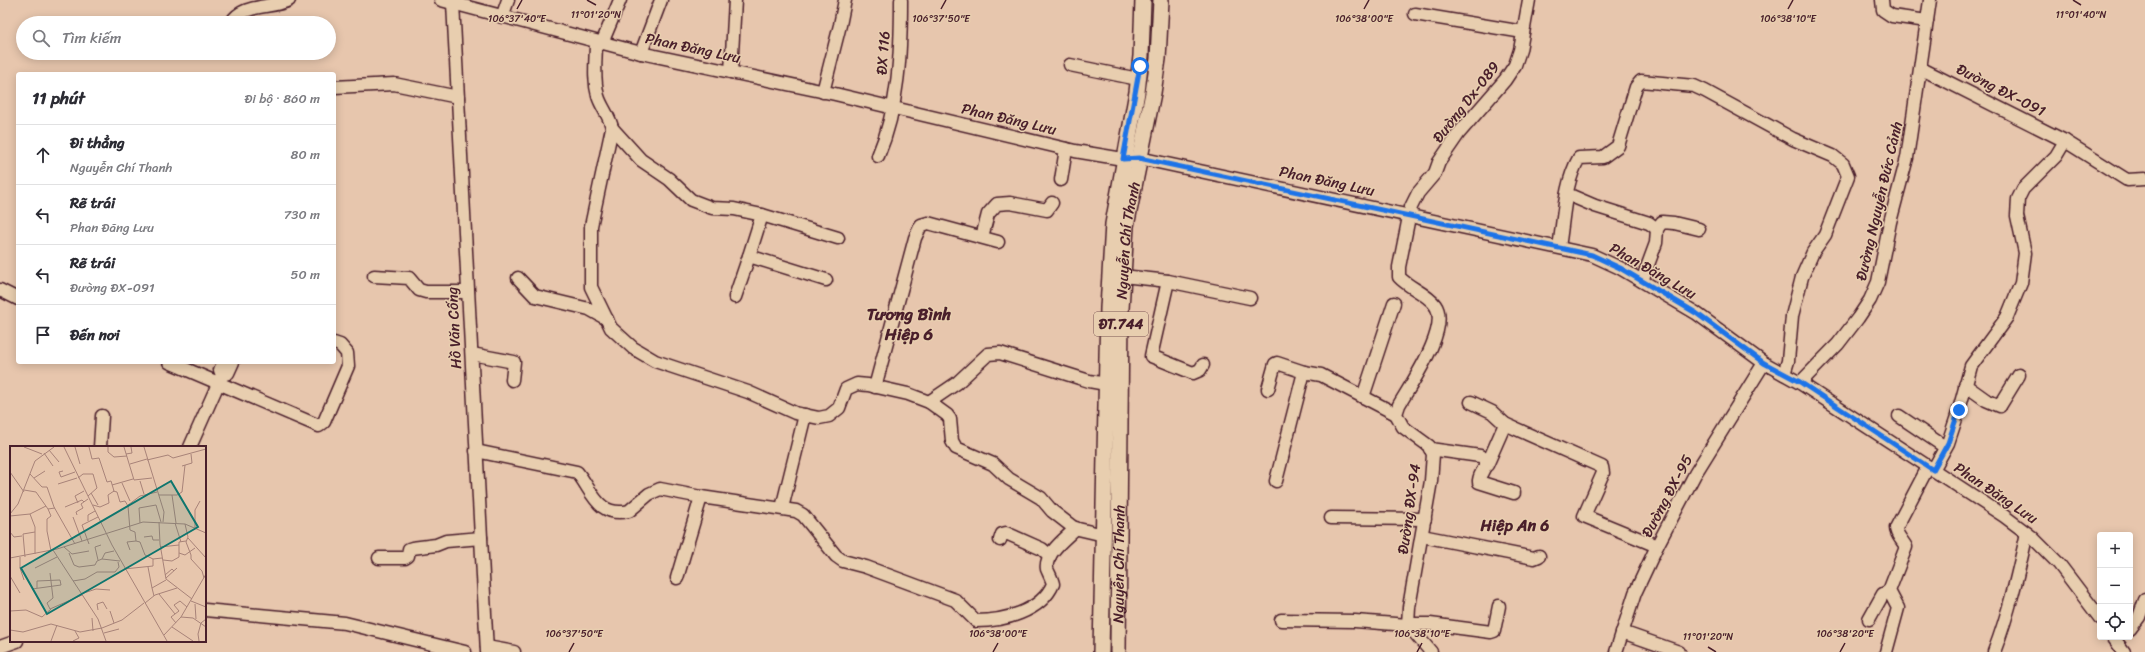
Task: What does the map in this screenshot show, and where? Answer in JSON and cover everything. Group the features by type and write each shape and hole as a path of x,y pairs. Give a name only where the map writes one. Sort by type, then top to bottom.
{"main road":[{"name":"Nguyễn Chí Thanh","path":"1120,651 1113,384 1112,224 1138,79 1141,56 1143,0"},
{"name":"Nguyễn Chí Thanh","path":"1101,651 1104,535 1113,384 1126,226 1158,59 1161,0"}],"street":[{"path":"237,16 250,10 276,5 289,0"},
{"path":"502,17 508,0"},
{"path":"620,0 599,42 595,77 598,97 611,121 612,128 591,226 591,287 611,328 633,348 654,361 748,392 795,413 819,418 829,416 839,408 846,389 857,384 908,394 929,402 947,415 950,419 952,441 956,448 993,464 1009,479 1041,498 1052,511 1076,528 1104,535"},
{"path":"641,53 661,0"},
{"path":"731,72 735,0"},
{"path":"823,92 845,0"},
{"name":"ĐX 116","path":"878,156 893,108 901,43 901,0"},
{"name":"Đường Dx-089","path":"1409,215 1418,193 1435,173 1439,162 1459,133 1515,65 1520,50 1529,0"},
{"path":"1882,0 1883,10 1892,16 1927,21"},
{"name":"Đường Nguyễn Đức Cảnh","path":"1800,382 1838,344 1870,300 1878,282 1890,222 1907,158 1922,68 1930,0"},
{"name":"Phan Đăng Lưu","path":"447,2 641,53 823,92 1066,149 1123,159 1139,158 1592,255 1642,281 1696,313 1764,363 1800,382 2027,533 2059,564 2097,614"},
{"name":"Hồ Văn Cống","path":"447,2 458,97 487,649"},
{"path":"1415,14 1523,32"},
{"path":"1070,65 1138,79"},
{"name":"Đường ĐX-091","path":"1922,68 2065,141 2127,180 2145,179"},
{"path":"1559,247 1569,182 1580,158 1604,157 1618,146 1636,87 1641,81 1694,86 1751,115 1793,139 1833,156 1843,164 1848,176 1825,235 1813,252 1802,277 1792,316 1788,361 1784,374"},
{"path":"336,87 394,84 458,97"},
{"path":"612,128 641,160 669,179 691,200 712,208 734,209 762,215 838,238"},
{"path":"1869,619 1883,594 1889,591 1906,547 1903,539 1896,533 1896,528 1945,447 1959,410 1971,366 2007,317 2021,283 2025,253 2017,216 2018,200 2023,189 2056,156 2065,141"},
{"path":"1061,180 1066,149"},
{"path":"1567,194 1595,206 1648,223 1657,229"},
{"path":"982,237 988,214 998,204 1010,203 1047,210 1052,203"},
{"path":"735,297 762,215"},
{"path":"1268,389 1274,364 1277,363 1304,372 1320,375 1396,414 1399,405 1426,358 1436,333 1440,314 1434,304 1405,284 1398,277 1409,215"},
{"path":"1642,281 1656,243 1657,229 1662,222 1674,223 1699,229"},
{"path":"875,387 915,238 921,226 928,223 998,242"},
{"path":"749,256 826,280"},
{"path":"374,276 408,278 419,290 426,292 468,292"},
{"path":"1123,276 1168,281 1250,298"},
{"path":"518,278 535,296 589,309 607,319"},
{"path":"1168,281 1151,356 1193,373 1200,370 1203,365"},
{"path":"0,290 16,298"},
{"path":"1363,397 1394,304"},
{"path":"175,364 220,379 319,426 324,422 348,366 347,353 340,345 336,344"},
{"path":"929,402 957,383 988,354 1000,353 1089,381 1113,384"},
{"path":"472,354 514,362 512,380"},
{"name":"Đường ĐX-95","path":"1616,652 1635,593 1657,546 1695,474 1764,363"},
{"path":"190,446 220,379 220,370 223,364"},
{"path":"220,379 228,373 232,364"},
{"path":"1276,481 1304,372"},
{"path":"1965,385 1986,400 2000,406 2019,375"},
{"path":"1471,402 1492,412 1505,424 1602,467 1603,473 1584,516 1657,546"},
{"name":"Đường ĐX-94","path":"1396,414 1403,427 1430,449 1433,454 1431,481 1409,607 1408,625"},
{"path":"782,508 805,415"},
{"path":"100,446 102,416"},
{"path":"1899,416 1945,447"},
{"path":"1505,424 1487,465 1479,479 1479,482 1514,493"},
{"path":"1430,449 1480,456 1486,459 1487,465"},
{"path":"476,451 577,472 598,504 614,511 629,511 649,494 660,489 701,498 796,511 803,515 836,556 843,561 955,600 976,622 1024,612 1035,606 1050,591 1053,584 1047,569 1050,556 1076,528"},
{"path":"677,578 701,498"},
{"path":"1331,518 1425,519"},
{"path":"1000,540 1002,534 1006,533 1042,549 1050,556"},
{"path":"1994,652 2015,585 2027,533"},
{"path":"1422,536 1534,558 1539,556"},
{"path":"379,558 405,558 408,556 409,550 412,548 481,538"},
{"path":"1886,652 1898,608 1889,591"},
{"path":"2133,627 2142,620 2145,600"},
{"path":"1281,620 1355,621 1408,625 1430,624 1491,632 1494,630 1499,606"},
{"path":"206,610 344,624 465,652"},
{"path":"1408,625 1431,652"},
{"path":"1622,632 1679,652"},
{"path":"2118,640 2124,652"},
{"path":"0,647 14,642"},
{"path":"487,649 514,652"},
{"path":"1101,651 1120,651"}],"district":[{"name":"Tương Bình Hiệp 6","path":"909,324"},
{"name":"Hiệp An 6","path":"1515,525"}],"route":[{"path":"1140,66 1137,92 1123,159 1139,158 1592,255 1620,268 1696,313 1764,363 1800,382 1933,470 1948,443 1959,410"}]}
